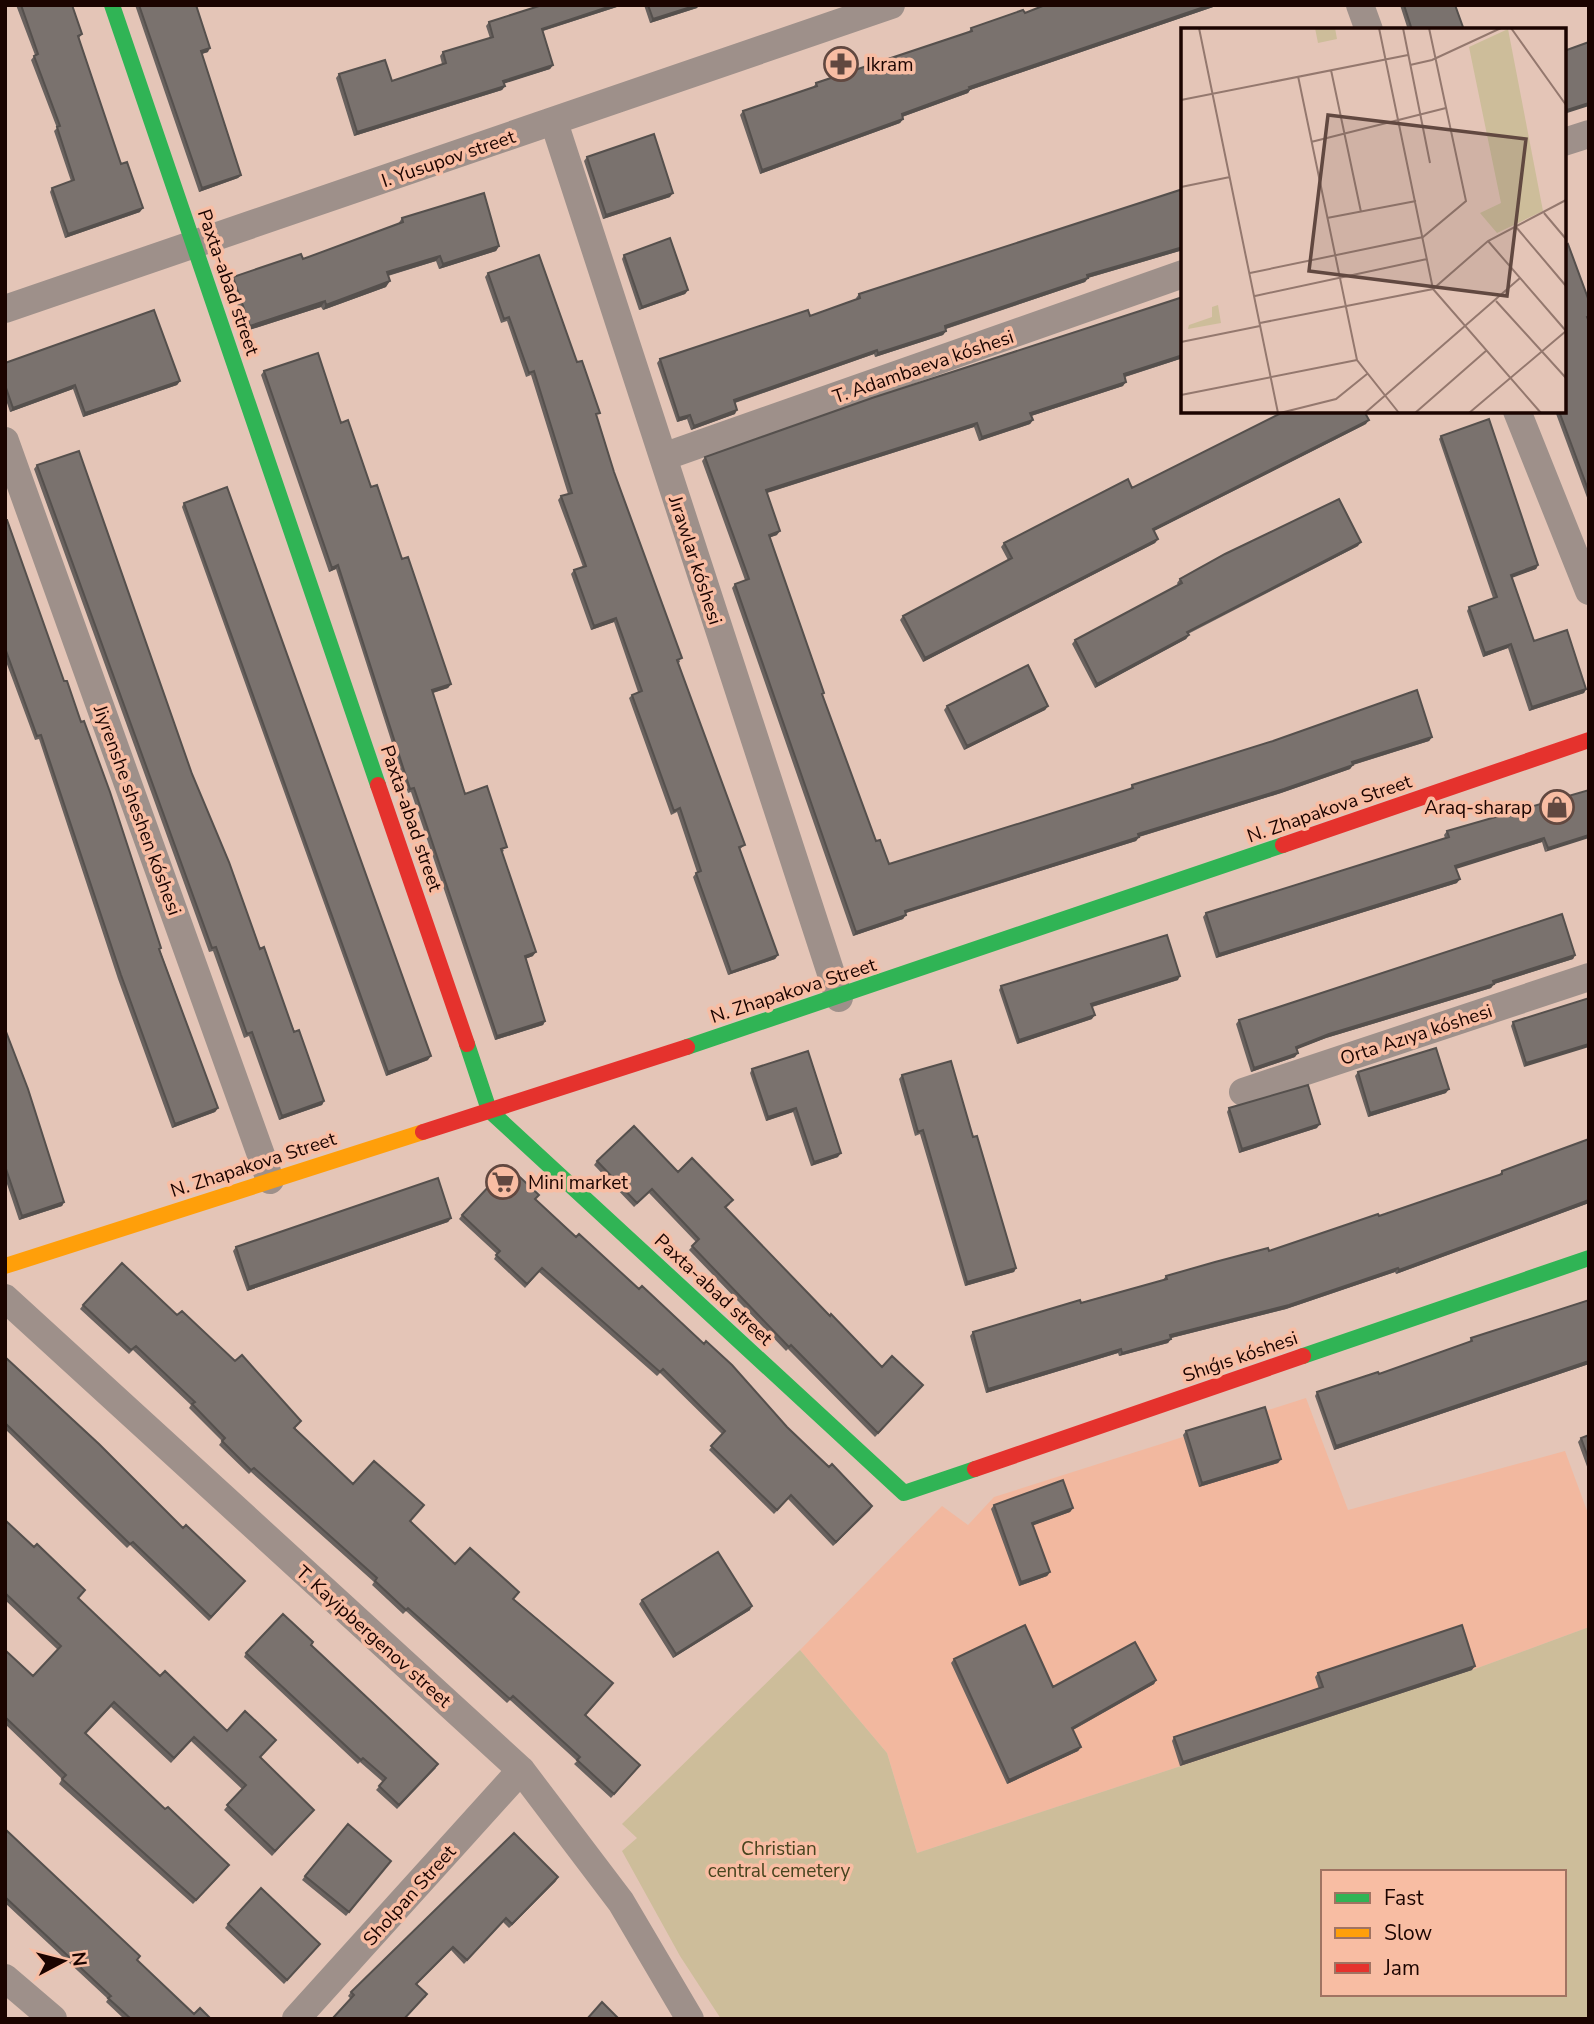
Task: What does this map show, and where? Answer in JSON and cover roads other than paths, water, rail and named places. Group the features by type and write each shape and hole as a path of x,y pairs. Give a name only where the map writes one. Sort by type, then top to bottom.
{"street":[{"name":"Paxta-abad street","path":"113,5 489,1111 904,1493"},
{"name":"I. Yusupov street","path":"5,309 891,5"},
{"path":"1360,5 1368,28"},
{"name":"Jırawlar kóshesi","path":"554,122 839,998"},
{"path":"1566,141 1589,134"},
{"name":"T. Adambaeva kóshesi","path":"663,457 1181,275"},
{"path":"1518,413 1589,591"},
{"name":"Jiyrenshe sheshen kóshesi","path":"5,440 270,1180"},
{"name":"N. Zhapakova Street","path":"5,1266 839,998 1589,740"},
{"name":"Orta Azıya kóshesi","path":"1243,1091 1589,977"},
{"name":"Shıǵıs kóshesi","path":"904,1493 1589,1258"},
{"name":"T. Kayipbergenov street","path":"5,1298 521,1770 621,1902 690,2019"},
{"name":"Sholpan Street","path":"296,2019 521,1770"},
{"path":"5,1978 53,2019"}],"place":[{"name":"Ikram","path":"841,64"},
{"name":"Araq-sharap","path":"1557,807"},
{"name":"Mini market","path":"503,1182"}],"park label":[{"name":"Christian central cemetery","path":"779,1859"}]}
